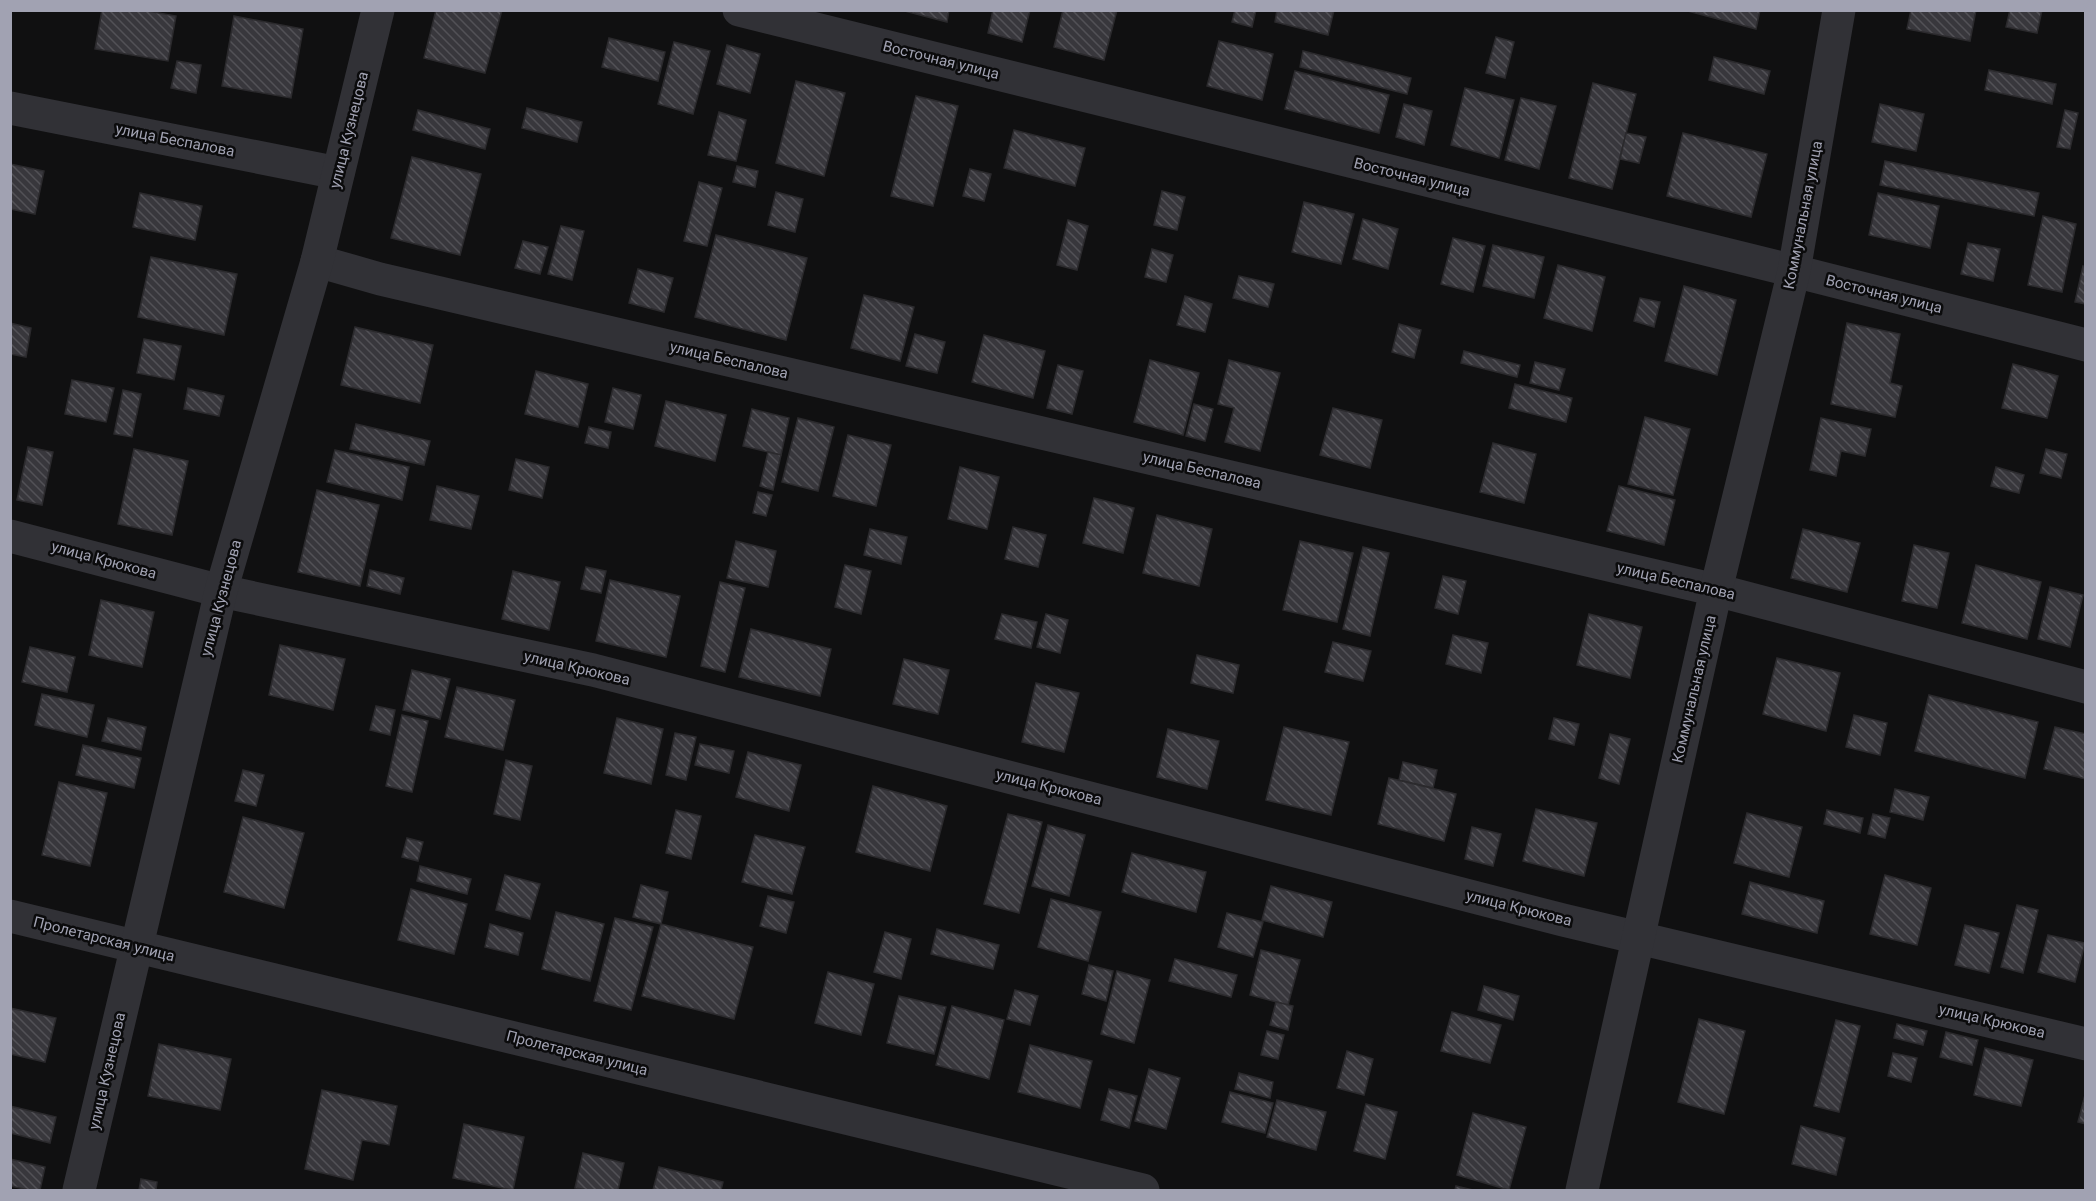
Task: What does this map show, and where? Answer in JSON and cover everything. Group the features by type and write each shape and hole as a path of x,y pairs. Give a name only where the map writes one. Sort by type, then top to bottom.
{"street":[{"name":"улица Кузнецова","path":"79,1191 221,591 317,261 378,10"},
{"name":"Восточная улица","path":"739,10 2085,345"},
{"name":"Коммунальная улица","path":"1582,1191 1716,590 1794,271 1839,10"},
{"name":"улица Беспалова","path":"10,108 338,173"},
{"name":"улица Беспалова","path":"317,261 380,279 1716,590 2085,687"},
{"name":"улица Крюкова","path":"10,536 221,591 593,670 1563,920 2085,1044"},
{"name":"Пролетарская улица","path":"10,916 1143,1191"}],"building":[{"path":"102,10 142,10 176,16 168,61 95,49"},
{"path":"436,10 502,10 485,73 424,58"},
{"path":"901,10 949,10 947,22"},
{"path":"993,10 1030,10 1022,42 988,33"},
{"path":"1063,10 1117,10 1104,60 1054,47"},
{"path":"1235,10 1256,10 1252,27 1232,22"},
{"path":"1277,10 1334,10 1328,35 1275,22"},
{"path":"1684,10 1760,10 1756,29"},
{"path":"1911,10 1976,10 1970,41 1907,29"},
{"path":"2010,10 2042,10 2037,33 2006,27"},
{"path":"234,16 303,29 291,98 222,86"},
{"path":"1496,37 1514,42 1505,78 1486,73"},
{"path":"609,38 665,52 658,81 602,67"},
{"path":"1219,41 1273,54 1262,100 1207,86"},
{"path":"674,42 710,51 693,114 658,104"},
{"path":"727,45 760,54 750,93 717,84"},
{"path":"1303,51 1411,78 1407,94 1300,67"},
{"path":"1714,57 1770,71 1764,94 1709,80"},
{"path":"177,61 201,65 196,93 171,88"},
{"path":"1989,70 2056,84 2052,104 1985,90"},
{"path":"1295,71 1389,95 1379,133 1285,109"},
{"path":"796,81 845,93 824,176 776,163"},
{"path":"1593,83 1636,94 1612,189 1569,178"},
{"path":"1465,88 1514,100 1499,158 1451,145"},
{"path":"916,96 958,106 933,206 891,196"},
{"path":"1521,98 1556,106 1539,169 1505,160"},
{"path":"1404,104 1432,111 1424,145 1396,137"},
{"path":"1880,104 1924,114 1916,151 1872,142"},
{"path":"527,108 582,122 577,142 522,128"},
{"path":"418,110 490,129 485,149 413,130"},
{"path":"2065,110 2078,113 2070,149 2057,147"},
{"path":"719,112 746,120 736,161 708,155"},
{"path":"1014,130 1085,148 1075,186 1004,168"},
{"path":"1626,133 1646,137 1639,163 1620,159"},
{"path":"1683,133 1767,154 1751,217 1667,196"},
{"path":"412,157 481,174 460,255 391,238"},
{"path":"1885,161 2039,193 2034,216 1880,185"},
{"path":"10,164 44,171 35,214 10,209"},
{"path":"737,166 758,171 755,187 733,182"},
{"path":"970,169 991,174 984,201 963,196"},
{"path":"699,182 722,188 707,246 684,241"},
{"path":"1162,191 1185,197 1177,230 1154,225"},
{"path":"776,192 803,199 795,232 768,225"},
{"path":"140,193 202,206 195,240 133,227"},
{"path":"1878,193 1939,206 1930,248 1869,235"},
{"path":"1304,202 1354,214 1341,264 1292,252"},
{"path":"2043,216 2076,224 2062,292 2028,285"},
{"path":"1363,219 1398,229 1388,269 1353,259"},
{"path":"1068,220 1088,226 1077,270 1057,265"},
{"path":"561,226 584,231 572,280 548,274"},
{"path":"716,235 807,258 786,340 695,317"},
{"path":"1453,238 1485,246 1473,292 1441,284"},
{"path":"523,241 548,247 540,274 515,268"},
{"path":"1968,243 2000,249 1993,281 1961,274"},
{"path":"1493,245 1544,257 1534,298 1483,286"},
{"path":"1152,249 1173,255 1166,282 1145,277"},
{"path":"151,257 237,274 224,335 138,317"},
{"path":"1558,265 1605,277 1592,331 1544,318"},
{"path":"2083,266 2086,267 2086,304 2075,302"},
{"path":"638,269 673,278 664,312 629,303"},
{"path":"1239,276 1274,284 1268,307 1233,298"},
{"path":"1684,286 1736,300 1717,375 1665,361"},
{"path":"864,295 914,307 900,361 851,348"},
{"path":"1185,296 1212,304 1205,332 1177,325"},
{"path":"1640,298 1660,302 1654,327 1634,321"},
{"path":"10,323 31,328 26,357 10,354"},
{"path":"1847,323 1900,334 1890,383 1902,386 1895,417 1831,404"},
{"path":"1399,324 1421,330 1414,358 1392,352"},
{"path":"355,327 433,345 420,403 341,385"},
{"path":"915,334 945,342 937,373 906,366"},
{"path":"984,335 1045,351 1033,398 972,382"},
{"path":"144,339 181,346 174,380 137,373"},
{"path":"1464,351 1520,365 1517,377 1461,363"},
{"path":"1150,360 1199,373 1183,435 1134,422"},
{"path":"1229,360 1280,373 1260,451 1225,442 1234,408 1218,404"},
{"path":"1535,362 1565,369 1559,390 1530,383"},
{"path":"2013,364 2058,376 2047,418 2002,408"},
{"path":"1058,365 1083,371 1072,414 1047,408"},
{"path":"536,371 588,384 578,427 525,414"},
{"path":"72,380 114,388 106,422 65,414"},
{"path":"1515,384 1572,398 1566,422 1509,408"},
{"path":"188,388 224,396 219,416 184,409"},
{"path":"613,388 641,395 633,429 605,422"},
{"path":"123,390 141,394 132,437 114,434"},
{"path":"666,401 726,415 715,461 655,446"},
{"path":"1194,404 1213,409 1205,441 1186,436"},
{"path":"1333,408 1382,420 1370,468 1320,455"},
{"path":"752,409 789,418 781,455 743,446"},
{"path":"1645,417 1690,429 1673,495 1628,484"},
{"path":"798,418 834,427 818,491 782,482"},
{"path":"1821,418 1871,429 1865,456 1841,451 1836,476 1810,470"},
{"path":"356,424 430,441 424,465 350,449"},
{"path":"589,427 611,432 608,448 585,443"},
{"path":"848,435 891,445 876,506 833,496"},
{"path":"1493,443 1536,454 1524,503 1480,492"},
{"path":"28,447 53,452 42,505 17,500"},
{"path":"134,449 188,461 172,535 118,524"},
{"path":"2046,449 2067,454 2061,478 2040,473"},
{"path":"335,450 409,467 402,500 327,482"},
{"path":"768,452 781,455 773,490 760,486"},
{"path":"516,459 549,467 542,498 509,490"},
{"path":"960,467 999,477 987,529 948,519"},
{"path":"1996,467 2024,475 2019,493 1991,486"},
{"path":"437,486 479,496 471,529 430,520"},
{"path":"1619,486 1675,500 1664,545 1607,531"},
{"path":"317,490 379,505 360,586 298,572"},
{"path":"758,492 772,495 766,516 753,513"},
{"path":"1094,498 1134,508 1123,553 1083,543"},
{"path":"1157,515 1212,529 1199,586 1143,573"},
{"path":"1013,527 1046,535 1038,567 1005,559"},
{"path":"870,529 907,537 901,564 864,555"},
{"path":"1803,529 1860,543 1847,592 1791,578"},
{"path":"736,541 776,551 768,587 727,578"},
{"path":"1300,541 1353,553 1337,622 1283,610"},
{"path":"1914,545 1949,553 1937,608 1902,601"},
{"path":"1363,547 1389,553 1370,636 1343,629"},
{"path":"845,565 871,571 861,614 835,607"},
{"path":"1976,565 2041,582 2027,639 1962,623"},
{"path":"586,567 606,571 601,593 581,589"},
{"path":"370,570 404,578 400,594 367,586"},
{"path":"513,571 560,582 549,630 502,619"},
{"path":"1443,576 1466,581 1458,614 1435,608"},
{"path":"610,580 680,596 666,657 596,641"},
{"path":"720,582 745,588 725,672 701,666"},
{"path":"2050,587 2083,595 2070,647 2038,639"},
{"path":"101,600 154,612 142,667 89,655"},
{"path":"1002,614 1037,622 1031,648 995,639"},
{"path":"1046,614 1068,620 1060,653 1037,647"},
{"path":"1589,614 1642,627 1630,678 1577,665"},
{"path":"751,629 831,649 820,696 739,677"},
{"path":"1453,635 1488,643 1481,673 1446,664"},
{"path":"1333,642 1371,651 1363,681 1325,672"},
{"path":"280,645 345,659 333,710 269,695"},
{"path":"30,647 75,657 67,692 22,682"},
{"path":"1197,655 1239,665 1233,693 1191,683"},
{"path":"1777,658 1840,673 1826,731 1763,714"},
{"path":"904,659 949,670 938,714 893,704"},
{"path":"412,670 450,679 440,719 403,710"},
{"path":"1036,683 1079,693 1064,752 1022,742"},
{"path":"457,687 515,700 503,750 445,737"},
{"path":"42,694 94,705 87,737 35,725"},
{"path":"1929,695 2038,722 2025,778 1915,751"},
{"path":"376,706 395,710 390,735 370,730"},
{"path":"402,715 428,721 412,792 386,786"},
{"path":"1854,715 1887,723 1880,755 1846,747"},
{"path":"108,718 146,727 141,750 102,741"},
{"path":"617,718 663,729 651,784 604,773"},
{"path":"1554,718 1579,724 1574,745 1549,739"},
{"path":"1284,727 1349,742 1331,815 1266,800"},
{"path":"2055,727 2086,734 2086,779 2044,769"},
{"path":"1168,729 1219,741 1207,789 1157,777"},
{"path":"675,733 696,737 686,780 666,775"},
{"path":"1610,734 1630,739 1619,784 1599,778"},
{"path":"700,744 734,751 729,773 695,765"},
{"path":"83,745 141,758 134,788 76,775"},
{"path":"748,752 801,765 789,811 736,797"},
{"path":"506,760 532,766 520,820 494,814"},
{"path":"1403,762 1437,770 1433,788 1399,780"},
{"path":"243,770 264,775 256,806 235,801"},
{"path":"1389,778 1456,794 1444,841 1378,824"},
{"path":"59,782 107,793 90,866 42,855"},
{"path":"873,786 947,806 930,871 856,852"},
{"path":"1895,789 1929,797 1923,820 1890,812"},
{"path":"1536,809 1597,823 1584,876 1523,861"},
{"path":"676,810 701,816 691,859 666,853"},
{"path":"1827,810 1863,818 1860,833 1824,824"},
{"path":"1747,813 1802,827 1789,877 1734,863"},
{"path":"1008,814 1042,822 1019,913 984,904"},
{"path":"1873,814 1890,818 1885,838 1868,834"},
{"path":"243,817 304,833 284,908 224,892"},
{"path":"1048,825 1085,835 1069,896 1032,886"},
{"path":"1472,827 1501,834 1493,866 1465,859"},
{"path":"755,835 805,847 792,894 742,882"},
{"path":"407,838 423,842 418,861 402,857"},
{"path":"1132,853 1206,872 1196,912 1122,892"},
{"path":"420,866 471,879 467,894 417,881"},
{"path":"505,875 540,884 530,919 496,910"},
{"path":"1885,875 1931,888 1917,945 1870,934"},
{"path":"1750,882 1824,901 1817,933 1742,914"},
{"path":"641,885 668,892 661,924 633,917"},
{"path":"1271,886 1332,902 1323,937 1262,920"},
{"path":"411,889 467,904 454,954 398,940"},
{"path":"768,896 794,902 786,933 760,926"},
{"path":"1051,899 1101,912 1088,961 1038,947"},
{"path":"2017,905 2038,910 2023,973 2001,967"},
{"path":"556,912 604,924 590,981 542,969"},
{"path":"1227,913 1263,922 1253,957 1218,947"},
{"path":"615,918 653,927 631,1010 594,1001"},
{"path":"490,924 523,933 518,955 485,947"},
{"path":"661,924 753,947 734,1019 642,996"},
{"path":"1965,925 1999,933 1989,973 1955,965"},
{"path":"937,929 999,945 993,969 931,954"},
{"path":"885,932 911,939 901,979 874,972"},
{"path":"2048,935 2085,943 2075,982 2038,972"},
{"path":"1261,950 1300,960 1288,1005 1250,995"},
{"path":"1175,959 1237,975 1231,997 1169,981"},
{"path":"1089,965 1113,971 1106,1001 1082,994"},
{"path":"1117,971 1150,980 1134,1043 1101,1034"},
{"path":"828,972 874,984 861,1035 815,1023"},
{"path":"1484,986 1519,996 1513,1020 1478,1010"},
{"path":"1015,990 1038,996 1030,1025 1007,1019"},
{"path":"899,996 946,1007 934,1054 887,1043"},
{"path":"1276,1002 1293,1006 1288,1030 1270,1025"},
{"path":"952,1006 1004,1020 989,1079 936,1065"},
{"path":"10,1008 56,1018 45,1062 10,1054"},
{"path":"1452,1012 1501,1025 1490,1063 1441,1051"},
{"path":"1699,1019 1745,1031 1724,1114 1678,1102"},
{"path":"1836,1020 1860,1026 1839,1112 1814,1106"},
{"path":"1897,1024 1927,1031 1923,1045 1894,1038"},
{"path":"1267,1031 1284,1035 1278,1059 1261,1055"},
{"path":"1946,1032 1978,1040 1972,1065 1940,1057"},
{"path":"159,1044 231,1059 220,1110 148,1096"},
{"path":"1030,1045 1092,1061 1080,1108 1018,1092"},
{"path":"1985,1048 2033,1060 2021,1106 1974,1095"},
{"path":"1347,1051 1373,1059 1364,1095 1337,1088"},
{"path":"1893,1053 1917,1058 1911,1082 1888,1076"},
{"path":"1149,1069 1180,1078 1166,1129 1135,1121"},
{"path":"1239,1073 1273,1082 1270,1098 1235,1089"},
{"path":"1109,1089 1137,1096 1129,1128 1101,1120"},
{"path":"322,1090 397,1106 389,1145 362,1140 353,1180 305,1169"},
{"path":"2086,1091 2086,1124 2078,1122"},
{"path":"1230,1092 1273,1103 1265,1133 1222,1122"},
{"path":"1277,1100 1326,1112 1316,1150 1267,1137"},
{"path":"1366,1104 1397,1112 1385,1159 1354,1151"},
{"path":"10,1106 56,1117 50,1143 10,1133"},
{"path":"1473,1113 1526,1127 1509,1190 1457,1175"},
{"path":"464,1124 524,1137 513,1190 453,1178"},
{"path":"1801,1126 1845,1138 1836,1175 1792,1164"},
{"path":"583,1153 624,1163 618,1190 575,1188"},
{"path":"10,1159 45,1167 40,1190 10,1186"},
{"path":"659,1167 723,1182 721,1190 653,1190"},
{"path":"141,1179 157,1182 156,1190 139,1190"},
{"path":"1456,1186 1473,1190 1455,1190"}]}
